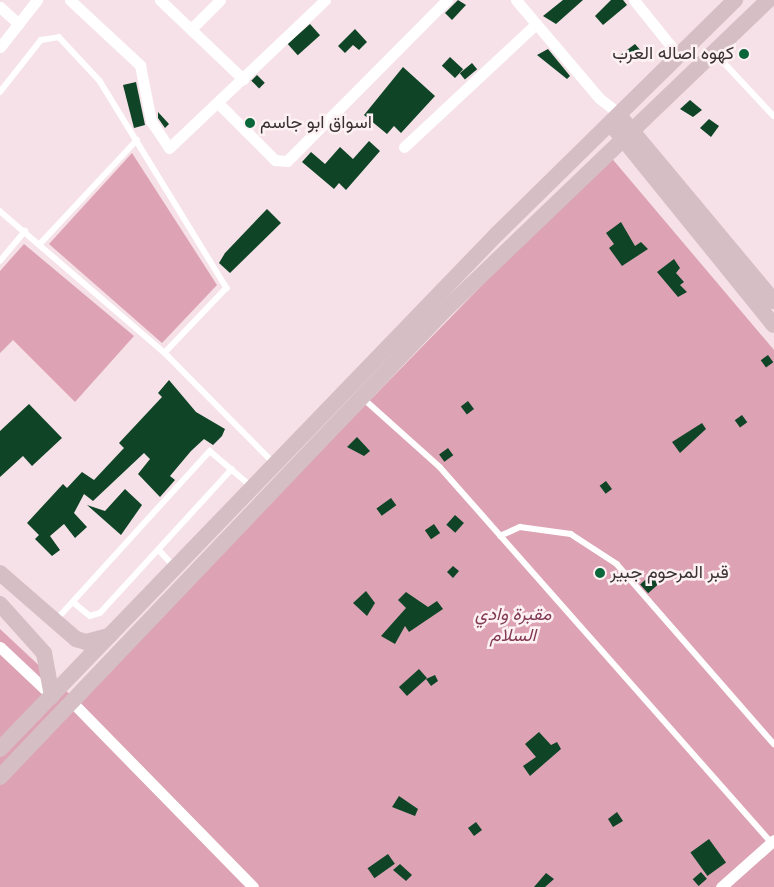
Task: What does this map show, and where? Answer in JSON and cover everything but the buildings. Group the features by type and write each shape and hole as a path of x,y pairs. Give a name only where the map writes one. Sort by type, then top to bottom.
{"main road":[{"path":"0,749 614,117 736,0"},
{"path":"0,777 73,703 361,396 626,133 768,0"},
{"path":"649,152 647,134 658,104"},
{"path":"614,117 774,325"},
{"path":"626,133 649,152 774,301"},
{"path":"0,574 54,623 86,642 109,636"},
{"path":"0,604 44,653 52,696"}],"street":[{"path":"0,47 37,0"},
{"path":"70,0 140,65 151,121 169,148 326,0"},
{"path":"160,0 243,79"},
{"path":"191,29 220,0"},
{"path":"218,103 274,160 287,161 447,0"},
{"path":"516,0 614,117"},
{"path":"634,0 678,55"},
{"path":"0,7 19,24"},
{"path":"404,147 536,24"},
{"path":"0,647 52,696"},
{"path":"73,703 253,887"},
{"path":"721,887 773,842"}],"lane":[{"path":"0,92 41,40 59,37 100,81 228,288 165,354"},
{"path":"714,51 774,116"},
{"path":"40,244 137,140"},
{"path":"0,211 165,354 276,465"},
{"path":"0,261 25,231"},
{"path":"361,396 440,467 773,842"},
{"path":"54,623 210,451 254,488"},
{"path":"73,602 90,616 100,613 232,469"},
{"path":"500,536 520,528 570,534 617,564 774,744"},
{"path":"159,550 175,567"}],"green space":[{"path":"132,153 217,285 162,343 49,244"},
{"name":"مقبرة وادي السلام","path":"609,155 774,350 774,887 0,887 0,629 77,701"},
{"path":"24,244 134,336 75,402 13,340 0,353 0,271"}],"place":[{"name":"كهوه اصاله العرب","path":"744,54"},
{"name":"اسواق ابو جاسم","path":"250,123"},
{"name":"قبر المرحوم جبير","path":"600,573"}]}
